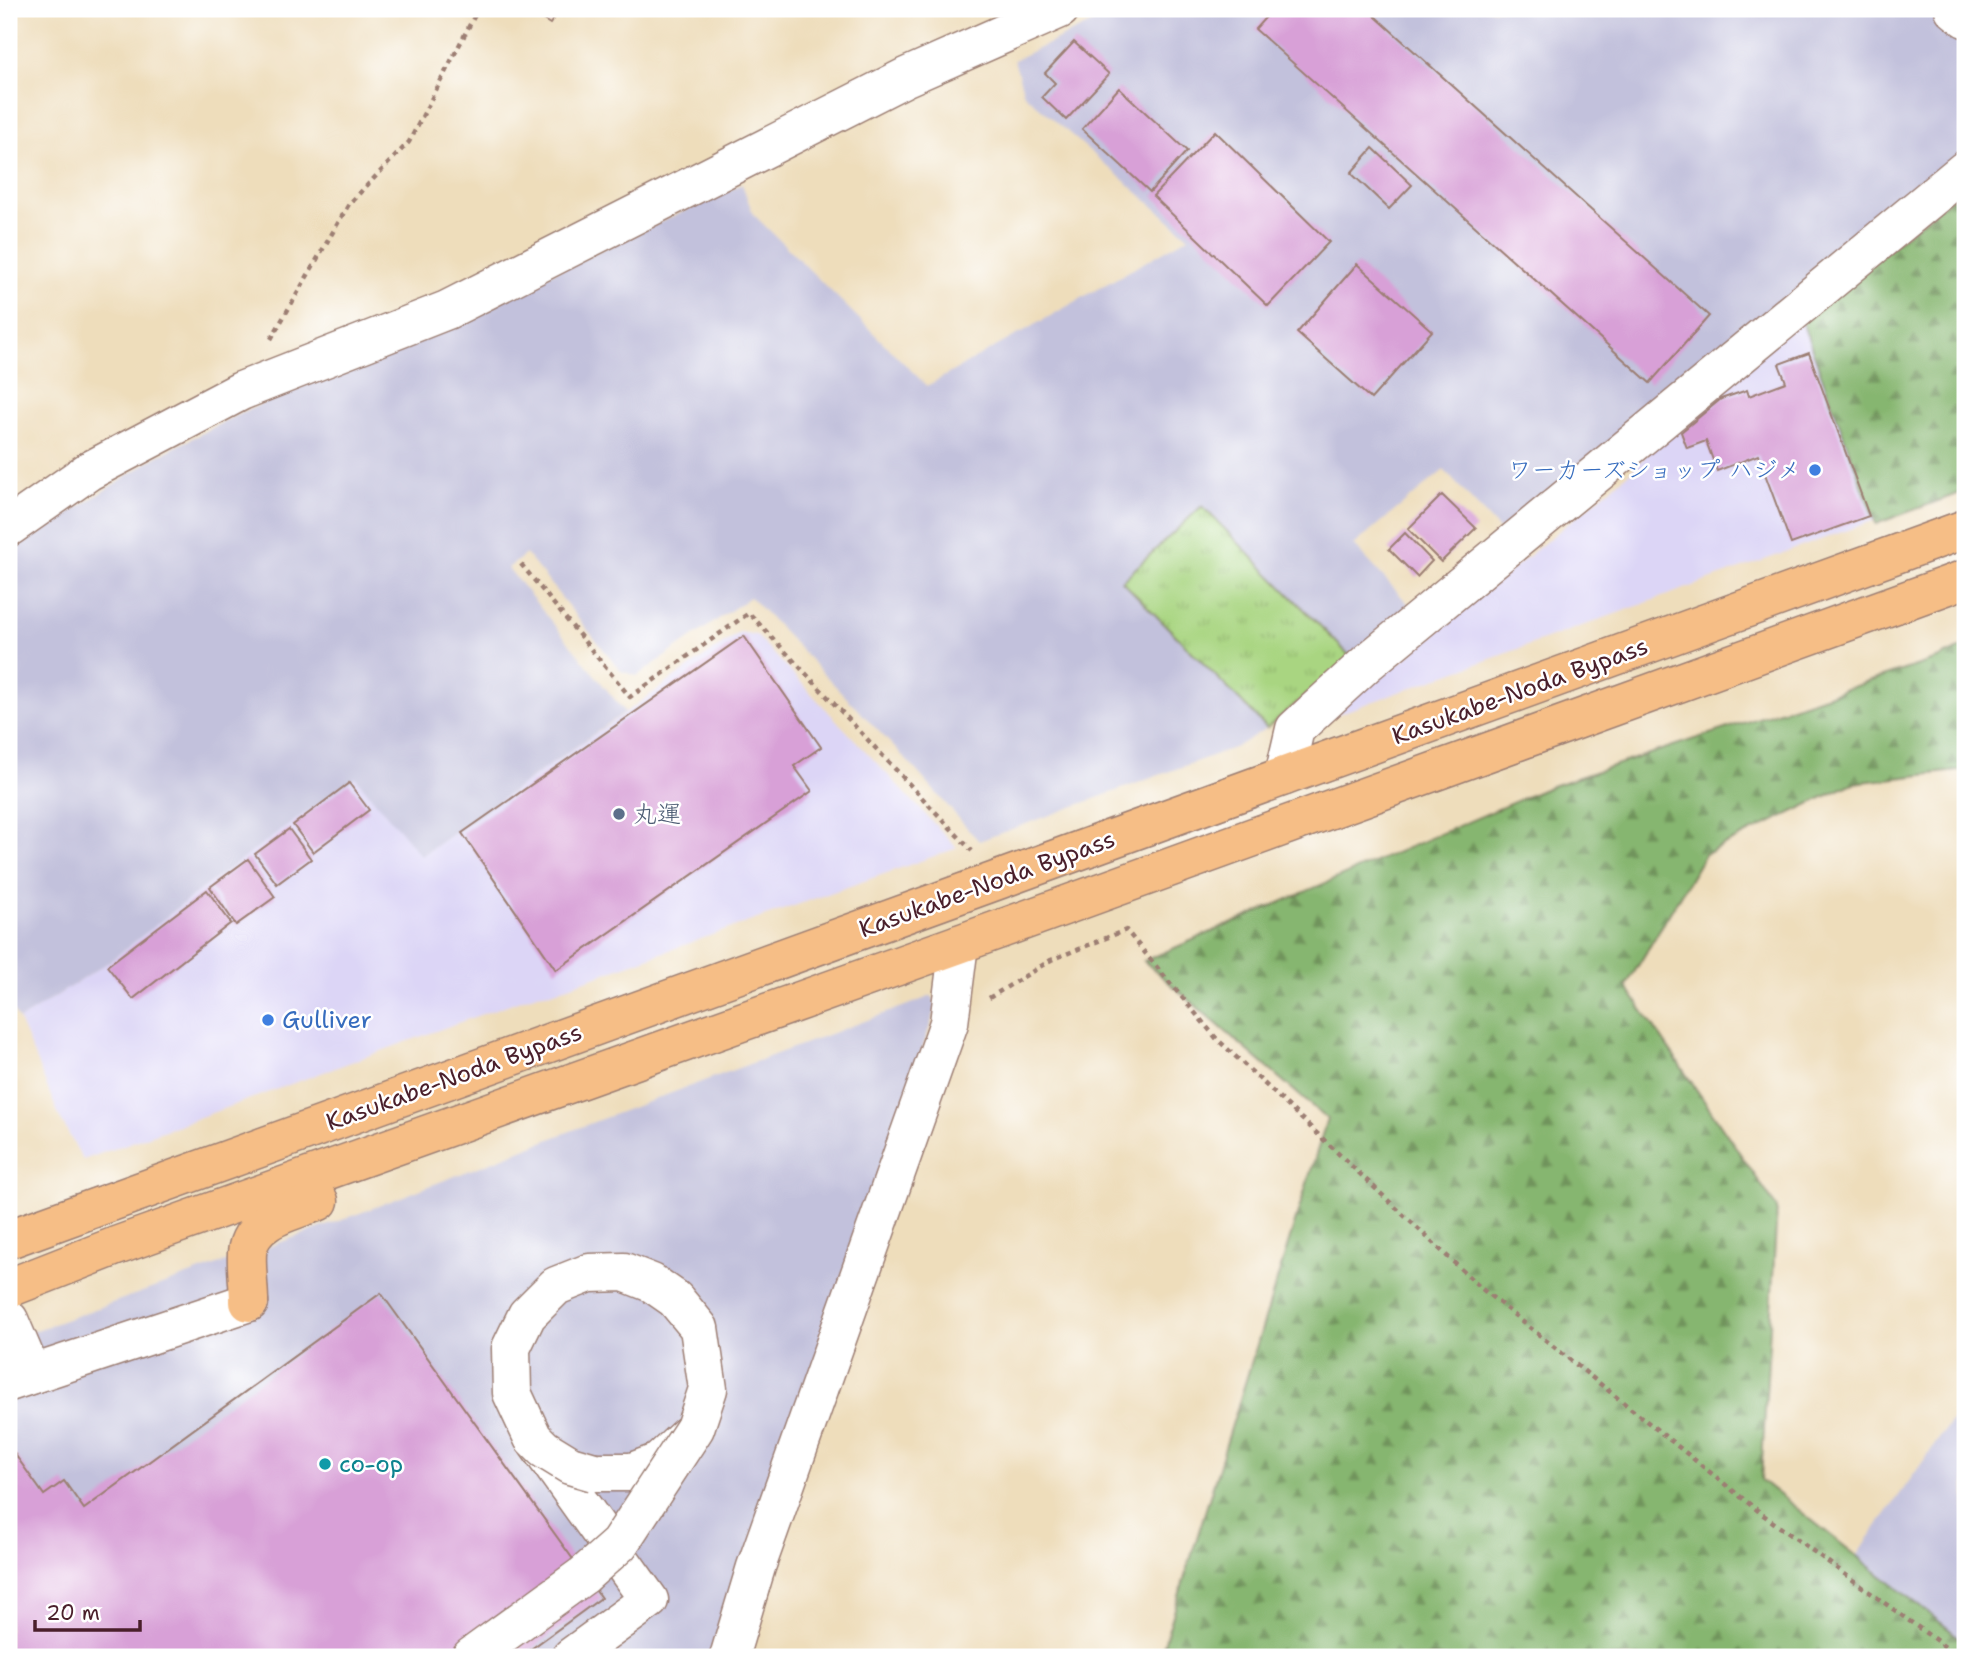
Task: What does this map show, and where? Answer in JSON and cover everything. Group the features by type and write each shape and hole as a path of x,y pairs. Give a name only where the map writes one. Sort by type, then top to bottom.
{"highway":[{"name":"Kasukabe-Noda Bypass","path":"9,1239 1965,529"},
{"name":"Kasukabe-Noda Bypass","path":"9,1288 116,1245 959,944 1965,579"},
{"path":"250,1302 247,1250 255,1233 271,1218 367,1184 491,1112"}],"street":[{"path":"9,527 89,471 241,391 447,310 906,77 1060,9"},
{"path":"1954,9 1965,18"},
{"path":"1284,776 1294,729 1367,663 1965,170"},
{"path":"729,1657 756,1567 949,1023 959,944"},
{"path":"471,1657 584,1575 619,1544 695,1428 708,1388 699,1328 674,1299 652,1283 624,1272 589,1273 556,1286 527,1315 512,1348 512,1393 533,1437 597,1528 649,1600 571,1657"},
{"path":"9,1320 20,1378 250,1302"},
{"path":"533,1437 544,1449 570,1465 608,1473 632,1472 659,1462 695,1428"}],"path":[{"path":"241,391 349,204 409,142 478,9"},
{"path":"521,564 630,697 749,613 999,879"},
{"path":"949,1023 1051,960 1126,930 1216,1038 1482,1289 1762,1514 1959,1657"}],"shaded area":[{"path":"1122,9 1931,9 1965,36 1965,150 1503,534 1444,470 1354,545 1413,609 1351,657 1202,507 1122,581 1267,728 1236,747 979,841 914,768 750,597 637,676 621,671 526,554 508,568 625,712 421,856 355,777 204,887 110,961 19,1020 9,1003 9,552 156,457 235,416 742,184 753,214 927,386 1189,237 1024,94 1014,60"},
{"path":"1801,319 1875,520 1330,717 1629,473 1652,449"},
{"path":"740,632 756,635 957,848 552,992 537,994 83,1160 61,1120 19,1020 110,961 204,887 355,776 422,855"},
{"path":"932,996 937,1005 717,1657 9,1657 9,1340 337,1222 599,1120"},
{"path":"1965,1402 1965,1644 1852,1562"}],"green space":[{"path":"1965,187 1965,491 1876,524 1801,319"},
{"path":"1202,506 1351,657 1267,728 1122,581"},
{"path":"1965,646 1965,770 1853,783 1705,854 1626,986 1777,1208 1761,1480 1965,1642 1965,1657 1160,1657 1327,1119 1144,961 1549,787 1940,658"}],"building":[{"path":"526,9 560,9 550,24"},
{"path":"1273,9 1367,9 1709,316 1650,383 1255,29"},
{"path":"1074,42 1109,74 1066,120 1042,97 1055,83 1045,73"},
{"path":"1119,88 1187,151 1150,192 1082,129"},
{"path":"1215,131 1329,242 1268,306 1153,196"},
{"path":"1373,148 1412,185 1389,209 1351,173"},
{"path":"1357,264 1432,331 1371,399 1297,333"},
{"path":"1809,353 1869,516 1791,544 1758,455 1717,471 1706,441 1687,448 1681,432 1721,399 1747,390 1749,396 1786,382 1779,364"},
{"path":"1442,495 1476,528 1441,562 1408,529"},
{"path":"1405,533 1432,561 1417,577 1389,549"},
{"path":"744,636 821,747 794,766 812,791 556,970 462,833"},
{"path":"349,783 369,810 313,852 293,825"},
{"path":"289,829 311,859 277,884 255,854"},
{"path":"248,859 275,897 236,925 210,887"},
{"path":"207,890 231,923 133,999 107,966"},
{"name":"co-op","path":"381,1293 601,1598 520,1657 9,1657 9,1446 44,1495 64,1481 84,1509"}],"place":[{"name":"ワーカーズショップ ハジメ","path":"1815,470"},
{"name":"丸運","path":"619,814"},
{"name":"Gulliver","path":"268,1020"},
{"name":"co-op","path":"325,1464"}]}
